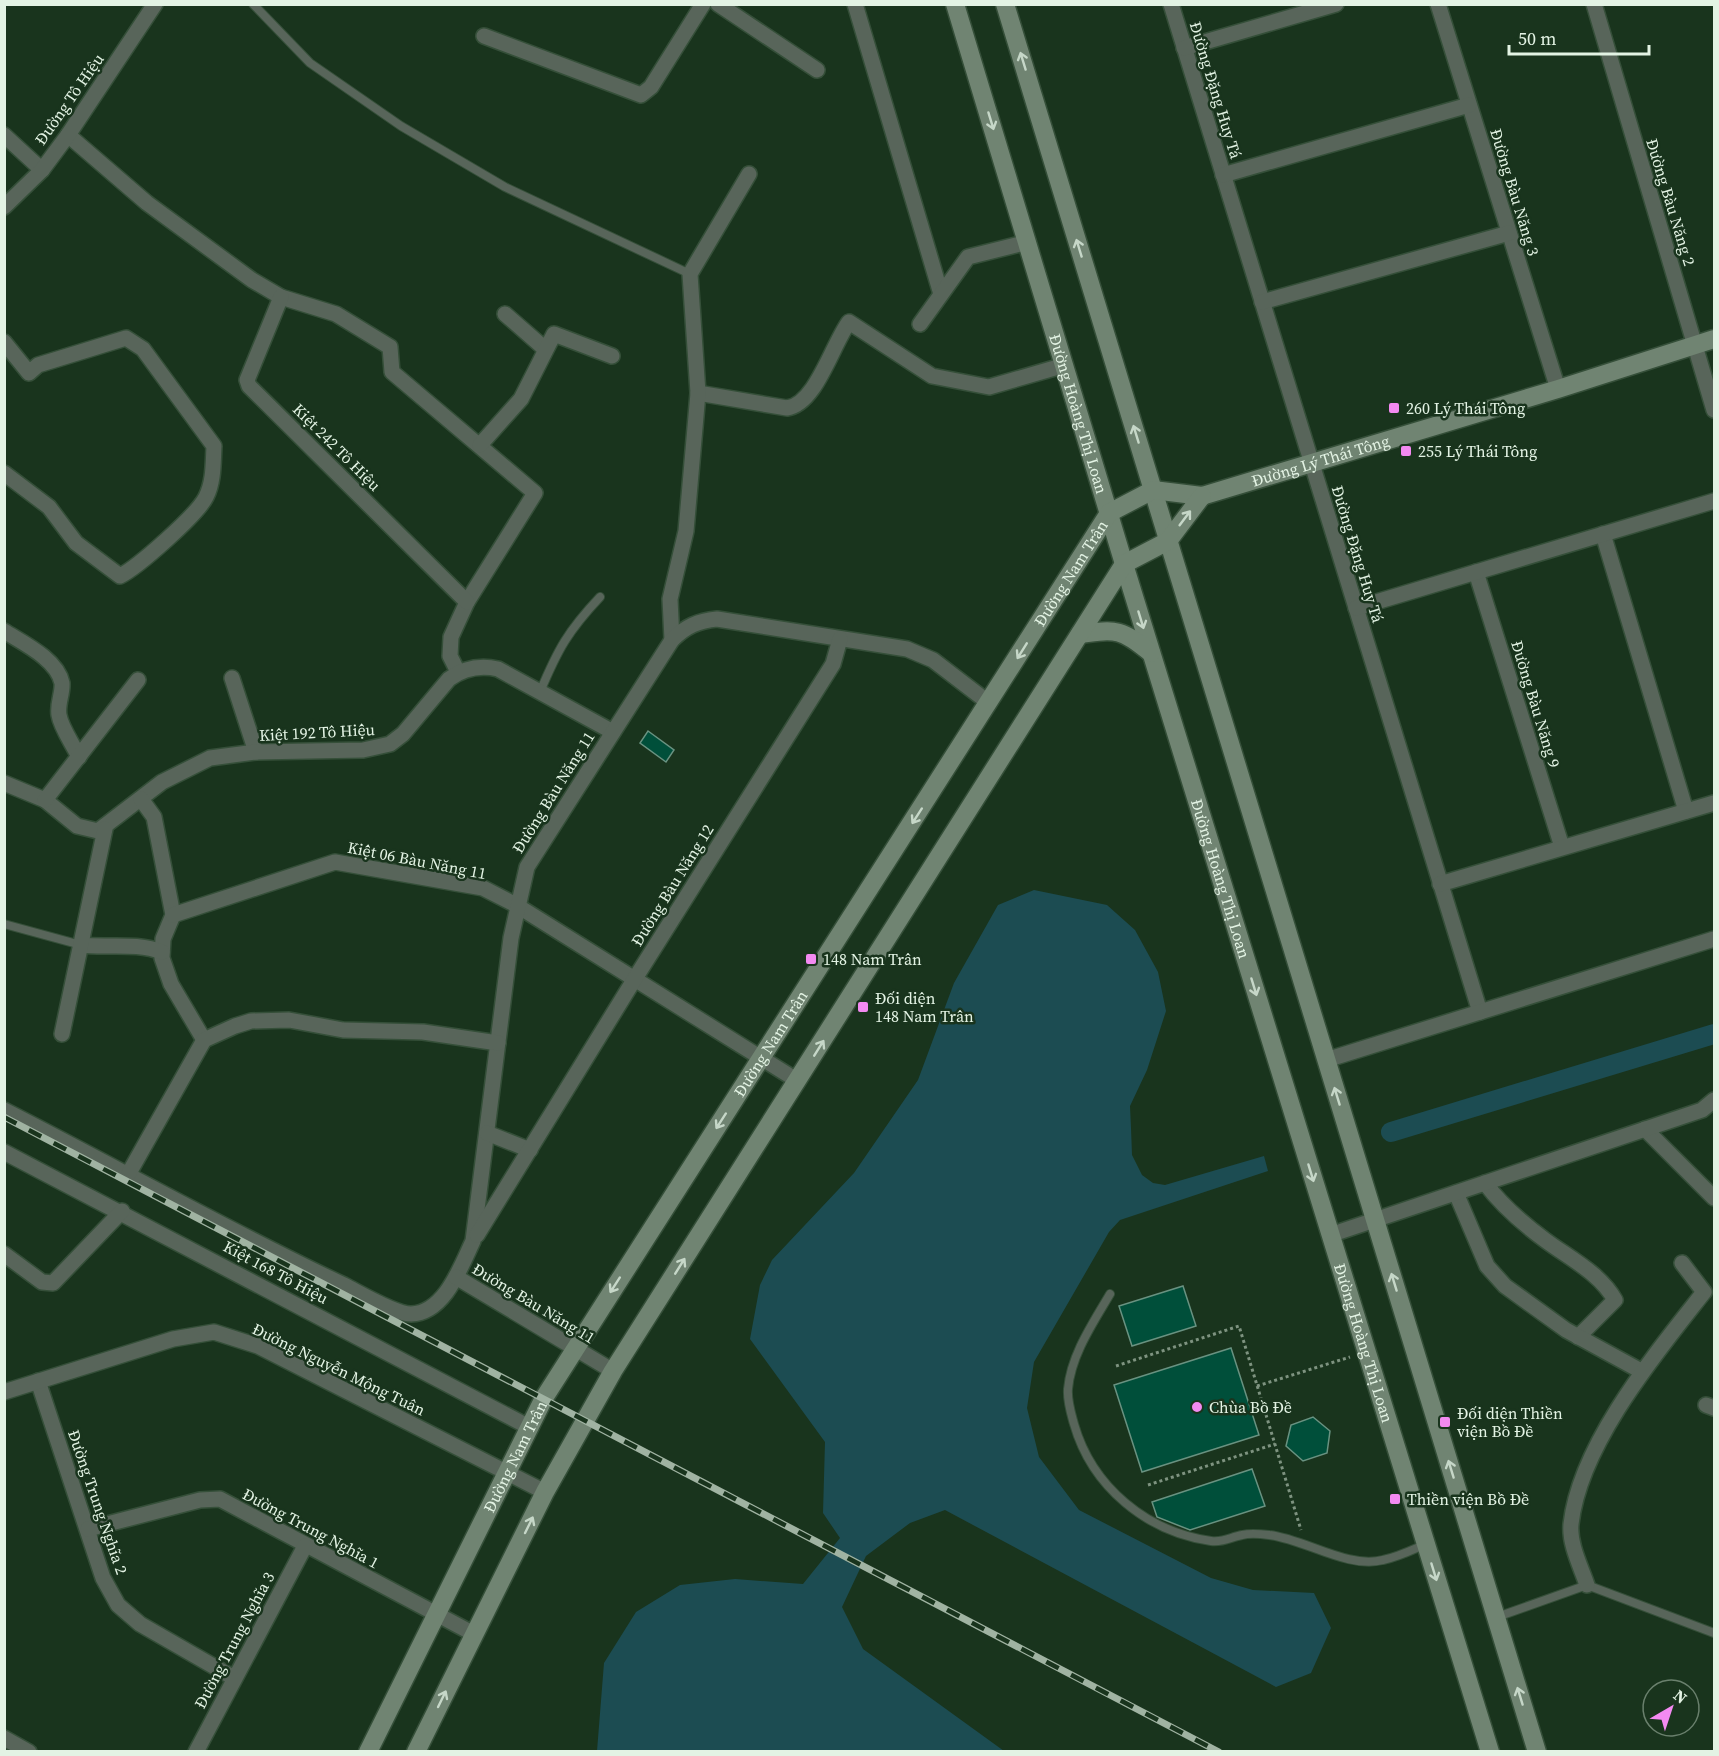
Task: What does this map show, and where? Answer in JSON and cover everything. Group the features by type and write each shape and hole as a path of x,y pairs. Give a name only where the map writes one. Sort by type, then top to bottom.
{"main road":[{"name":"Đường Hoàng Thị Loan","path":"956,4 1151,653 1490,1752"},
{"path":"1005,4 1537,1752"},
{"name":"Đường Lý Thái Tông","path":"1202,496 1558,389 1714,339"},
{"path":"1153,490 1202,496"},
{"name":"Đường Nam Trân","path":"368,1752 438,1616 529,1427 574,1349 1109,513 1153,490"},
{"path":"416,1752 545,1492 613,1371 1124,564 1168,541 1202,496"},
{"path":"1080,634 1118,631 1151,653"}],"street":[{"name":"Đường Tô Hiệu","path":"4,207 42,170 155,4"},
{"path":"484,36 641,95 651,87 703,4"},
{"path":"718,4 817,70"},
{"path":"855,4 941,294"},
{"name":"Đường Đặng Huy Tá","path":"1171,4 1479,1012"},
{"path":"1184,48 1336,4"},
{"name":"Đường Bàu Năng 3","path":"1438,4 1558,389"},
{"name":"Đường Bàu Năng 2","path":"1594,4 1714,410"},
{"path":"1223,175 1469,105"},
{"path":"4,135 42,170"},
{"path":"68,135 147,203 233,267 280,297 336,314 390,347 392,372 535,493 467,602 449,646 450,656 458,672 484,666 498,669 613,732"},
{"path":"672,640 670,599 686,531 698,393 690,274 749,174"},
{"path":"1262,302 1509,233"},
{"path":"920,324 968,257 1028,242"},
{"name":"Kiệt 242 Tô Hiệu","path":"280,297 247,380 249,386 467,602"},
{"path":"505,314 544,348"},
{"path":"698,393 787,408 794,407 804,400 817,381 838,338 849,322 932,376 989,387 1065,365"},
{"path":"480,445 521,399 544,348 554,334 612,356"},
{"path":"4,342 29,373 38,365 126,338 132,340 143,349 214,446 212,481 206,499 177,530 120,576 76,543 49,507 4,473"},
{"path":"1356,608 1714,501"},
{"path":"1603,534 1686,811"},
{"name":"Đường Bàu Năng 9","path":"1476,572 1562,847"},
{"name":"Đường Bàu Năng 11","path":"613,1371 456,1277 473,1241 516,905 527,867 672,640 684,628 702,621 717,619 907,649 924,657 989,703"},
{"path":"4,631 34,650 58,676 62,685 58,700 59,717 79,757"},
{"name":"Đường Bàu Năng 12","path":"473,1241 633,980 833,664 840,639"},
{"name":"Kiệt 192 Tô Hiệu","path":"105,829 177,772 210,758 256,752 363,750 385,746 403,734 449,679 458,672"},
{"path":"232,678 256,752"},
{"path":"45,800 138,680"},
{"path":"4,783 45,800 77,826 91,831 105,829 62,1034"},
{"path":"141,799 154,818 173,915 163,939 162,952 171,984 204,1040"},
{"path":"1440,884 1714,803"},
{"name":"Kiệt 06 Bàu Năng 11","path":"173,915 335,862 483,888 516,905 798,1081"},
{"path":"1326,1060 1714,939"},
{"path":"81,945 145,947 162,952"},
{"path":"129,1173 204,1040 243,1023 272,1019 343,1030 423,1032 498,1043"},
{"path":"1330,1235 1702,1110 1714,1100"},
{"path":"4,1110 322,1275 410,1314 427,1310 438,1302 456,1277"},
{"path":"1645,1129 1714,1198"},
{"path":"487,1133 530,1150"},
{"name":"Kiệt 168 Tô Hiệu","path":"4,1152 122,1211 529,1427"},
{"path":"1485,1183 1500,1203 1516,1218 1590,1272 1611,1292 1615,1300 1611,1307 1578,1337"},
{"path":"1456,1193 1487,1266 1496,1276 1524,1300 1578,1337 1641,1371"},
{"path":"4,1254 42,1282 53,1283 122,1211"},
{"path":"1587,1585 1572,1541 1571,1525 1575,1508 1591,1460 1641,1371 1704,1292 1682,1263"},
{"name":"Đường Nguyễn Mộng Tuân","path":"4,1392 173,1339 214,1332 258,1346 545,1492"},
{"name":"Đường Trung Nghĩa 2","path":"38,1381 103,1578 118,1605 140,1624 234,1678"},
{"name":"Đường Trung Nghĩa 1","path":"88,1529 200,1500 220,1499 474,1634"},
{"name":"Đường Trung Nghĩa 3","path":"196,1752 305,1546"},
{"path":"4,1738 29,1752"}],"lane":[{"path":"253,4 310,63 401,126 506,187 690,274"},
{"path":"540,692 559,647 572,627 600,597"},
{"path":"4,924 81,945"},
{"path":"1110,1294 1083,1342 1068,1390 1069,1407 1080,1443 1097,1476 1128,1506 1172,1531 1212,1542 1221,1542 1248,1534 1276,1536 1369,1561 1384,1560 1426,1544"},
{"path":"1496,1617 1532,1607 1587,1585 1714,1633"}],"path":[{"path":"1116,1366 1239,1326 1306,1545"},
{"path":"1257,1386 1366,1352"},
{"path":"1148,1485 1275,1444"}],"water":[{"path":"1034,890 1107,905 1135,930 1158,972 1166,1011 1147,1070 1130,1106 1132,1155 1142,1175 1153,1183 1165,1185 1264,1156 1268,1171 1120,1220 1109,1232 1034,1362 1027,1408 1039,1457 1079,1510 1211,1578 1253,1590 1314,1593 1331,1628 1311,1673 1276,1687 945,1510 910,1523 866,1556 842,1607 863,1649 1004,1751 597,1751 604,1663 636,1612 680,1585 735,1579 803,1584 840,1538 823,1513 825,1442 750,1339 760,1285 772,1260 854,1173 918,1080 954,983 998,905"}],"building":[{"path":"648,731 674,750 666,762 640,743"},
{"path":"1183,1286 1196,1326 1132,1346 1119,1306"},
{"path":"1231,1348 1259,1435 1142,1472 1114,1385"},
{"path":"1313,1417 1330,1431 1327,1453 1303,1461 1286,1446 1291,1425"},
{"path":"1252,1469 1265,1506 1190,1530 1157,1517 1152,1502"}],"waterway":[{"path":"1391,1132 1714,1034"}],"railway":[{"path":"4,1117 1219,1752"}],"place":[{"name":"260 Lý Thái Tông","path":"1394,408"},
{"name":"255 Lý Thái Tông","path":"1406,451"},
{"name":"148 Nam Trân","path":"811,959"},
{"name":"Đối diện 148 Nam Trân","path":"863,1007"},
{"name":"Chùa Bồ Đề","path":"1197,1407"},
{"name":"Đối diện Thiền viện Bồ Đề","path":"1445,1422"},
{"name":"Thiền viện Bồ Đề","path":"1395,1499"}]}
